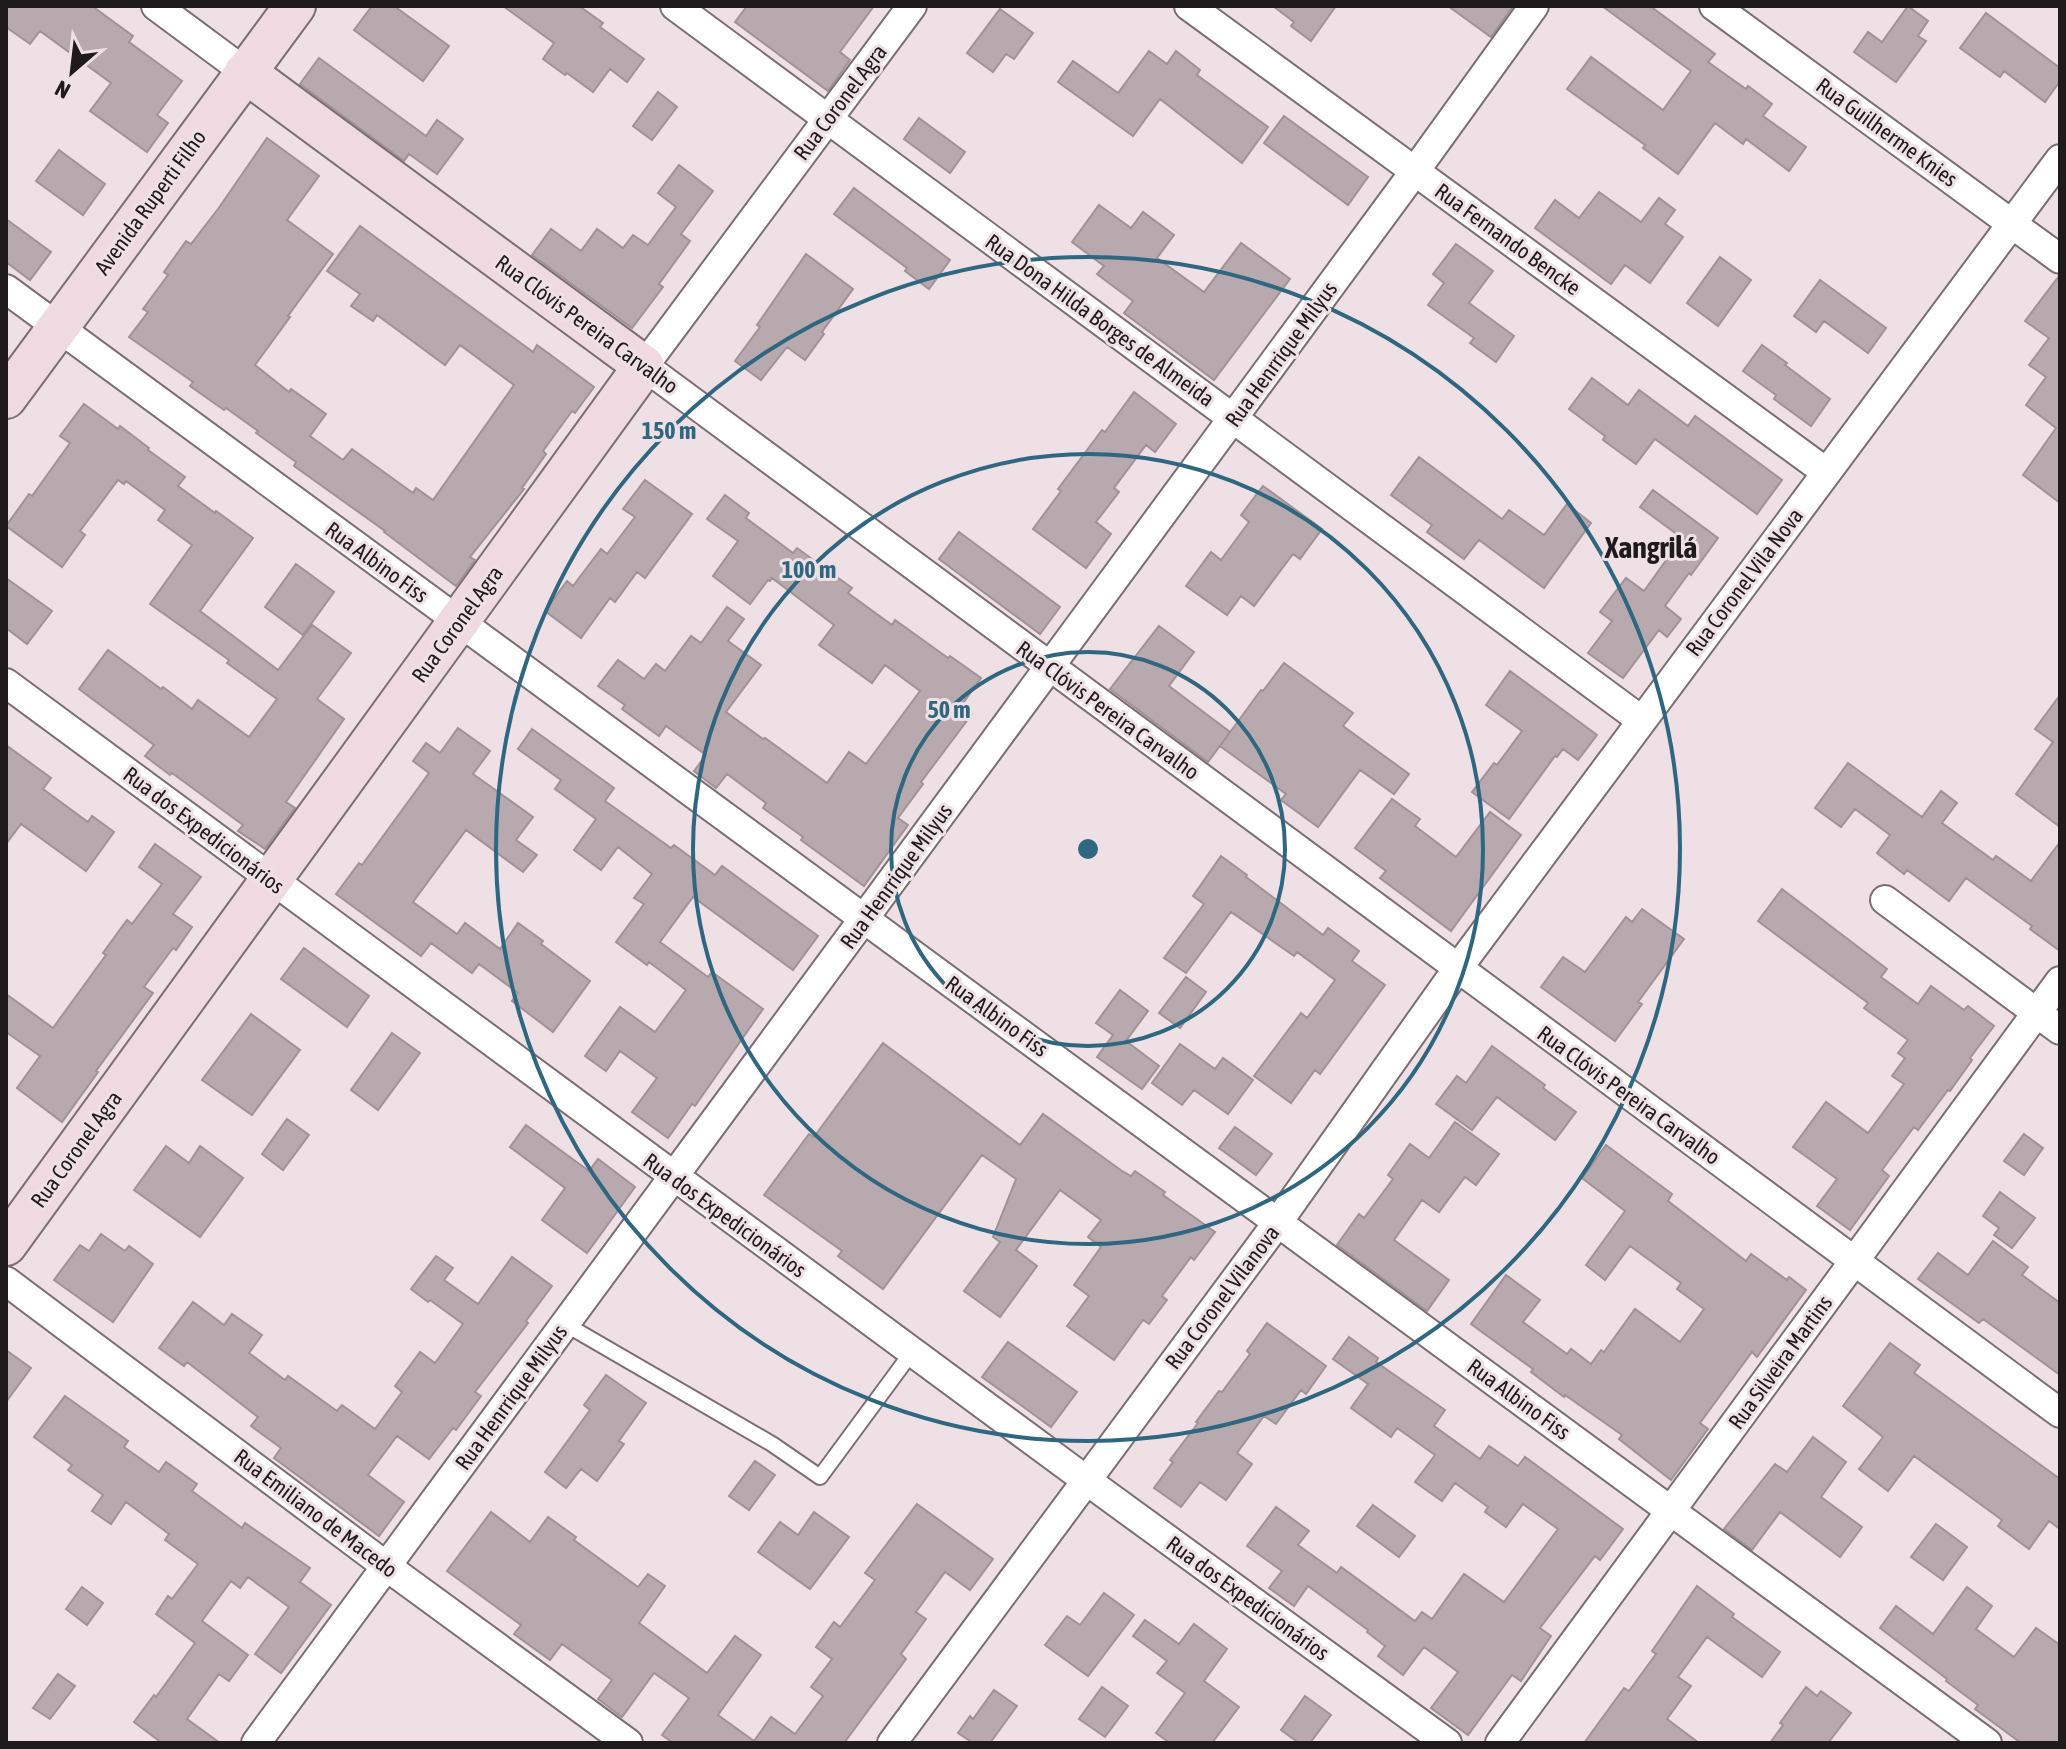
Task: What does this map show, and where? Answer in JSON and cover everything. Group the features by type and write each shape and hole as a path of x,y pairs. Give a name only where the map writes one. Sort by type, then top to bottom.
{"street":[{"name":"Rua Clóvis Pereira Carvalho","path":"156,6 2060,1413"},
{"name":"Avenida Ruperti Filho","path":"6,398 295,6"},
{"name":"Rua Dona Hilda Borges de Almeida","path":"675,6 1641,720"},
{"name":"Rua Coronel Agra","path":"6,1245 644,366 912,6"},
{"name":"Rua Fernando Bencke","path":"1189,6 1826,472"},
{"name":"Rua Henrrique Milyus","path":"256,1743 1534,6"},
{"name":"Rua Guilherme Knies","path":"1714,6 2060,259"},
{"path":"2012,223 2060,159"},
{"name":"Rua Coronel Vila Nova","path":"1548,847 2012,223"},
{"name":"Rua Albino Fiss","path":"6,289 1987,1743"},
{"name":"Rua dos Expedicionários","path":"6,683 271,881 1447,1743"},
{"name":"Rua Coronel Vilanova","path":"892,1743 1278,1222 1548,847"},
{"path":"1885,900 2060,1030"},
{"name":"Rua Silveira Martins","path":"1500,1743 2060,981"},
{"name":"Rua Emiliano de Macedo","path":"6,1281 628,1743"}],"lane":[{"path":"565,1324 772,1444 820,1477 912,1352"}],"building":[{"path":"6,6 92,6 133,36 129,42 182,81 157,115 168,123 147,152 90,111 111,83 40,31 30,44 6,27"},
{"path":"372,6 394,6 449,46 423,81 354,30"},
{"path":"503,6 579,6 603,23 600,27 644,59 627,82 610,69 593,92 543,59 554,43"},
{"path":"747,6 874,6 840,52 850,60 828,91 735,22"},
{"path":"1273,6 1336,6 1311,41 1291,26 1294,22"},
{"path":"1448,6 1513,6 1491,37"},
{"path":"1602,6 1650,6 1715,54 1708,62 1772,104 1763,116 1806,147 1789,171 1746,139 1743,144 1715,123 1678,174 1643,148 1645,145 1567,89 1591,57 1663,110 1691,71"},
{"path":"1908,6 1928,21 1918,36 1926,41 1896,82 1854,52 1868,32 1882,42"},
{"path":"1000,9 1033,33 1014,59 1006,54 993,72 967,53"},
{"path":"1986,13 2060,68 2060,81 2045,102 2004,71 2000,77 1960,48"},
{"path":"1149,51 1167,64 1176,51 1200,70 1197,75 1268,127 1242,163 1160,99 1133,136 1058,82 1073,61 1118,93"},
{"path":"319,58 426,136 437,120 463,139 437,174 409,154 404,161 300,84"},
{"path":"658,92 677,107 652,140 633,126"},
{"path":"1284,116 1368,177 1348,205 1264,143"},
{"path":"919,118 965,152 950,173 904,139"},
{"path":"267,138 319,176 287,220 333,254 255,365 289,392 291,389 326,414 310,436 343,460 352,449 413,493 416,488 433,500 514,385 460,345 445,365 377,315 373,321 351,306 360,294 327,271 360,226 533,352 537,345 594,387 543,451 546,454 524,489 470,557 475,560 456,586 294,466 296,462 256,433 258,431 190,386 193,382 129,337 148,312 143,309 168,275 164,272 186,241 191,244 218,209"},
{"path":"59,150 105,184 83,215 36,181"},
{"path":"679,165 713,191 681,234 690,241 659,284 663,287 632,328 532,255 551,229 581,251 597,229 623,248 633,235 648,245 676,207 658,193"},
{"path":"854,188 950,260 929,289 905,271 907,268 834,214"},
{"path":"1599,192 1641,222 1659,198 1675,210 1665,224 1683,237 1650,283 1625,265 1611,284 1535,228 1555,200 1579,218"},
{"path":"1099,205 1131,228 1143,212 1174,235 1157,258 1204,292 1241,243 1290,279 1214,380 1124,313 1133,301 1097,274 1104,266 1072,242"},
{"path":"6,219 51,252 30,280 6,262"},
{"path":"1456,244 1493,271 1469,303 1514,336 1496,362 1470,343 1474,338 1428,305 1444,283 1433,274"},
{"path":"806,254 853,289 805,360 787,347 761,380 735,361"},
{"path":"1720,257 1751,280 1718,326 1687,303"},
{"path":"2059,276 2060,503 2023,475 2056,428 2026,405 2046,377 2029,365 2049,338 2025,321"},
{"path":"1820,280 1886,328 1868,353 1824,321 1816,332 1794,316"},
{"path":"1762,345 1830,399 1811,426 1743,371"},
{"path":"1592,378 1628,405 1639,390 1688,426 1695,416 1782,480 1757,514 1655,439 1636,464 1569,409"},
{"path":"1134,392 1176,424 1155,452 1146,445 1114,488 1119,492 1096,522 1111,534 1086,568 1033,529 1061,491 1058,489"},
{"path":"84,404 149,448 185,477 178,486 253,538 200,611 278,670 312,625 351,653 317,699 344,719 286,802 295,808 265,849 238,831 243,825 145,756 154,745 79,689 108,650 192,709 198,700 249,737 277,699 227,663 229,660 150,604 192,545 158,520 165,510 126,481 124,484 118,480 80,531 85,535 62,567 6,526 70,443 60,436"},
{"path":"1419,457 1502,519 1509,510 1544,535 1567,504 1591,523 1544,588 1479,540 1464,559 1427,532 1432,525 1391,495"},
{"path":"645,480 692,514 645,578 637,572 615,602 610,598 581,638 545,611 567,581 573,586 601,549 607,554 635,517 623,509"},
{"path":"1263,486 1322,529 1300,559 1293,554 1254,606 1241,596 1227,615 1186,586 1211,552 1221,560 1249,522 1241,515"},
{"path":"1653,490 1718,538 1665,606 1681,619 1667,637 1659,630 1623,678 1588,653 1612,621 1600,612 1626,578 1644,591 1682,538 1640,507"},
{"path":"725,495 749,513 746,518 793,553 797,548 852,588 848,593 892,625 895,620 981,678 961,706 972,714 898,818 908,825 864,886 801,840 803,837 763,808 766,803 727,774 716,788 694,771 706,755 666,726 659,736 622,709 625,705 598,686 618,660 644,679 656,664 665,671 691,636 701,643 727,607 744,619 728,641 761,665 726,712 827,783 849,752 866,764 920,691 885,665 872,683 819,645 834,625 772,578 750,604 713,576 738,541 707,519"},
{"path":"959,532 1060,607 1040,634 939,559"},
{"path":"296,564 334,592 303,635 265,607"},
{"path":"6,578 52,611 27,644 6,628"},
{"path":"1159,626 1194,652 1169,686 1230,732 1208,762 1110,689"},
{"path":"1284,663 1353,713 1343,726 1409,774 1394,794 1360,770 1318,827 1281,800 1286,794 1220,746"},
{"path":"1510,671 1597,735 1578,760 1563,749 1555,756 1509,819 1472,792 1522,731 1486,705"},
{"path":"2060,695 2060,827 2016,794 2053,742 2035,729"},
{"path":"458,728 490,751 473,774 533,817 516,840 537,855 523,872 466,830 413,902 457,934 465,923 500,949 518,923 590,981 553,1032 512,1001 518,993 479,964 472,973 431,943 421,956 336,894 359,863 362,865 429,773 413,761 426,743 440,753"},
{"path":"532,729 614,788 605,801 715,875 722,866 818,936 793,970 693,897 660,942 708,977 712,972 763,1009 695,1106 692,1104 668,1138 632,1112 657,1078 620,1051 606,1071 585,1056 620,1007 655,1032 686,990 616,942 644,904 634,898 652,874 618,847 601,870 574,850 596,819 555,789 561,780 518,749"},
{"path":"6,745 51,778 43,789 88,822 92,816 114,832 86,871 21,824 6,844"},
{"path":"1848,763 1922,817 1941,791 1957,803 1942,823 1993,860 1996,856 2031,881 2060,842 2060,951 2030,929 2032,926 1966,878 1949,901 1907,870 1904,874 1877,853 1890,835 1855,809 1841,827 1815,808"},
{"path":"1392,799 1420,819 1415,826 1456,857 1490,812 1521,835 1451,931 1380,878 1386,871 1355,848"},
{"path":"155,844 201,877 173,914 192,927 144,987 153,993 62,1122 17,1088 40,1056 6,1032 6,994 53,1028 106,955 103,953 127,920 132,924 162,884 139,867"},
{"path":"1221,856 1323,935 1328,928 1359,951 1352,961 1385,985 1320,1074 1315,1070 1291,1103 1254,1076 1301,1013 1307,1018 1335,980 1297,952 1294,956 1231,912 1186,973 1164,958 1204,904 1193,896"},
{"path":"1782,889 1887,969 1881,977 1918,1004 1931,986 1964,1010 1968,1006 1994,1026 1950,1091 1918,1130 1914,1127 1882,1170 1889,1176 1850,1230 1817,1206 1837,1179 1793,1147 1826,1102 1868,1133 1904,1084 1892,1076 1905,1058 1898,1053 1908,1040 1864,1008 1868,1003 1758,921"},
{"path":"1642,909 1684,939 1638,1002 1642,1004 1615,1041 1541,987 1563,957 1585,972 1626,917 1632,922"},
{"path":"304,948 369,996 347,1027 281,979"},
{"path":"1186,977 1206,992 1180,1028 1159,1013"},
{"path":"1120,990 1148,1011 1126,1041 1159,1066 1142,1089 1097,1057 1113,1035 1096,1023"},
{"path":"251,1014 300,1050 252,1115 202,1080"},
{"path":"392,1033 420,1053 378,1110 351,1090"},
{"path":"883,1043 1020,1145 1043,1114 1122,1171 1131,1176 1135,1171 1215,1232 1194,1260 1191,1257 1162,1296 1167,1300 1149,1324 1143,1320 1114,1360 1067,1326 1089,1296 1074,1285 1101,1247 1088,1237 1101,1220 1060,1190 1016,1250 1037,1266 1000,1317 964,1291 1000,1242 993,1237 1016,1179 982,1155 883,1289 838,1256 842,1251 764,1195 809,1134 814,1137"},
{"path":"1180,1044 1215,1069 1223,1058 1253,1080 1228,1114 1194,1090 1182,1105 1152,1083"},
{"path":"1492,1046 1576,1112 1555,1140 1497,1097 1472,1130 1436,1104 1457,1076 1466,1083"},
{"path":"287,1119 309,1135 283,1170 262,1154"},
{"path":"1455,1122 1499,1154 1476,1185 1465,1177 1439,1212 1422,1200 1394,1240 1449,1280 1427,1311 1337,1245 1359,1214 1364,1218 1393,1179 1388,1175 1410,1144 1429,1158"},
{"path":"526,1125 589,1171 598,1159 635,1187 587,1253 542,1220 565,1188 510,1147"},
{"path":"1235,1127 1272,1154 1256,1175 1219,1148"},
{"path":"2024,1134 2043,1148 2024,1175 2004,1161"},
{"path":"1606,1145 1672,1194 1668,1201 1746,1261 1751,1254 1806,1290 1757,1357 1752,1352 1700,1423 1708,1429 1671,1480 1619,1439 1622,1435 1564,1397 1531,1372 1533,1369 1471,1324 1506,1275 1540,1300 1523,1322 1567,1354 1571,1349 1591,1364 1601,1350 1604,1352 1635,1309 1680,1342 1704,1309 1677,1289 1681,1283 1630,1246 1605,1280 1586,1265 1625,1211 1582,1178"},
{"path":"166,1146 189,1163 200,1146 243,1178 200,1237 134,1190"},
{"path":"2000,1192 2035,1218 2012,1248 1994,1235 1999,1228 1983,1216"},
{"path":"101,1234 125,1251 129,1246 153,1264 113,1322 54,1280 80,1245 89,1251"},
{"path":"1993,1241 2028,1267 2022,1275 2060,1303 2060,1375 1983,1319 1979,1323 1918,1279 1938,1253 1968,1275"},
{"path":"436,1256 453,1268 444,1280 478,1304 512,1257 552,1286 475,1392 481,1396 429,1459 397,1436 368,1475 404,1502 379,1536 274,1458 281,1448 251,1426 258,1417 187,1362 184,1366 159,1348 193,1302 224,1325 232,1314 262,1335 249,1353 285,1380 288,1376 337,1411 342,1405 375,1429 402,1392 395,1386 420,1352 435,1363 463,1324 411,1289"},
{"path":"1267,1323 1326,1366 1306,1394 1301,1390 1276,1424 1264,1416 1237,1453 1252,1464 1226,1500 1200,1482 1181,1507 1154,1488 1196,1422 1250,1354 1247,1351"},
{"path":"1349,1337 1378,1358 1376,1362 1445,1410 1434,1426 1480,1459 1489,1446 1518,1466 1525,1457 1623,1529 1600,1560 1595,1556 1540,1628 1551,1636 1521,1681 1512,1675 1468,1735 1431,1708 1458,1672 1424,1647 1403,1675 1378,1656 1385,1646 1368,1630 1308,1586 1294,1606 1269,1588 1282,1571 1247,1546 1276,1507 1309,1531 1298,1545 1337,1573 1341,1567 1415,1621 1422,1612 1432,1619 1464,1574 1504,1602 1558,1529 1523,1504 1506,1527 1485,1512 1488,1507 1455,1483 1442,1501 1415,1482 1435,1455 1397,1428 1391,1437 1351,1408 1368,1384 1333,1359"},
{"path":"1008,1342 1077,1392 1051,1427 982,1377"},
{"path":"1890,1343 1920,1365 1914,1373 2060,1479 2060,1529 2049,1521 2029,1549 1998,1526 2002,1520 1914,1456 1888,1491 1859,1469 1883,1437 1843,1406"},
{"path":"6,1350 31,1368 6,1402"},
{"path":"606,1375 646,1403 619,1441 624,1444 597,1481 581,1469 566,1488 545,1472 590,1410 584,1405"},
{"path":"65,1396 128,1441 124,1447 159,1472 166,1462 197,1484 192,1491 242,1528 245,1523 310,1568 300,1582 331,1605 281,1673 255,1654 289,1607 248,1577 240,1588 231,1581 202,1621 248,1655 229,1681 219,1674 187,1719 220,1743 162,1743 134,1722 195,1643 156,1614 168,1596 172,1599 198,1564 165,1540 169,1534 126,1502 111,1524 92,1511 103,1495 68,1470 72,1465 34,1437"},
{"path":"1813,1437 1846,1462 1821,1497 1862,1527 1840,1557 1780,1512 1752,1550 1724,1529 1775,1464 1787,1472"},
{"path":"755,1461 775,1475 749,1510 729,1496"},
{"path":"917,1504 993,1559 970,1590 945,1572 916,1612 926,1619 901,1654 906,1659 844,1743 673,1743 662,1735 689,1698 654,1673 622,1717 598,1699 612,1680 562,1644 550,1660 514,1634 521,1625 447,1571 491,1512 530,1542 548,1517 638,1587 648,1574 665,1586 639,1623 707,1673 735,1636 761,1655 718,1715 754,1741 771,1717 795,1734 823,1696 811,1687 832,1659 816,1647 834,1622 840,1627 875,1580 865,1573"},
{"path":"1373,1505 1415,1536 1399,1557 1357,1526"},
{"path":"814,1512 849,1537 810,1589 758,1552 780,1522 798,1535"},
{"path":"1936,1524 1967,1547 1943,1580 1911,1557"},
{"path":"1697,1586 1734,1614 1732,1617 1780,1652 1762,1677 1707,1637 1678,1677 1691,1686 1667,1719 1699,1743 1584,1743 1624,1688 1629,1691 1656,1654 1652,1651"},
{"path":"82,1587 103,1603 87,1625 66,1609"},
{"path":"1967,1587 1992,1606 1976,1629 2014,1657 2036,1628 2060,1645 2060,1743 2021,1743 1975,1709 1978,1705 1947,1679 1880,1628 1896,1606 1933,1634"},
{"path":"1104,1593 1134,1615 1088,1676 1045,1645 1067,1616 1080,1625"},
{"path":"1145,1620 1179,1644 1194,1624 1227,1649 1204,1681 1239,1707 1212,1743 1170,1743 1156,1733 1185,1693 1157,1673 1167,1661 1133,1636"},
{"path":"58,1674 75,1686 50,1719 33,1708"},
{"path":"1102,1687 1128,1706 1105,1737 1079,1719"},
{"path":"1806,1687 1817,1696 1821,1691 1851,1713 1828,1743 1770,1743 1783,1725 1780,1723"},
{"path":"994,1690 1017,1706 990,1743 973,1743 958,1733 970,1716 973,1719"},
{"path":"1305,1696 1331,1715 1310,1743 1299,1743 1281,1730"}],"district":[{"name":"Xangrilá","path":"1651,548"}]}
